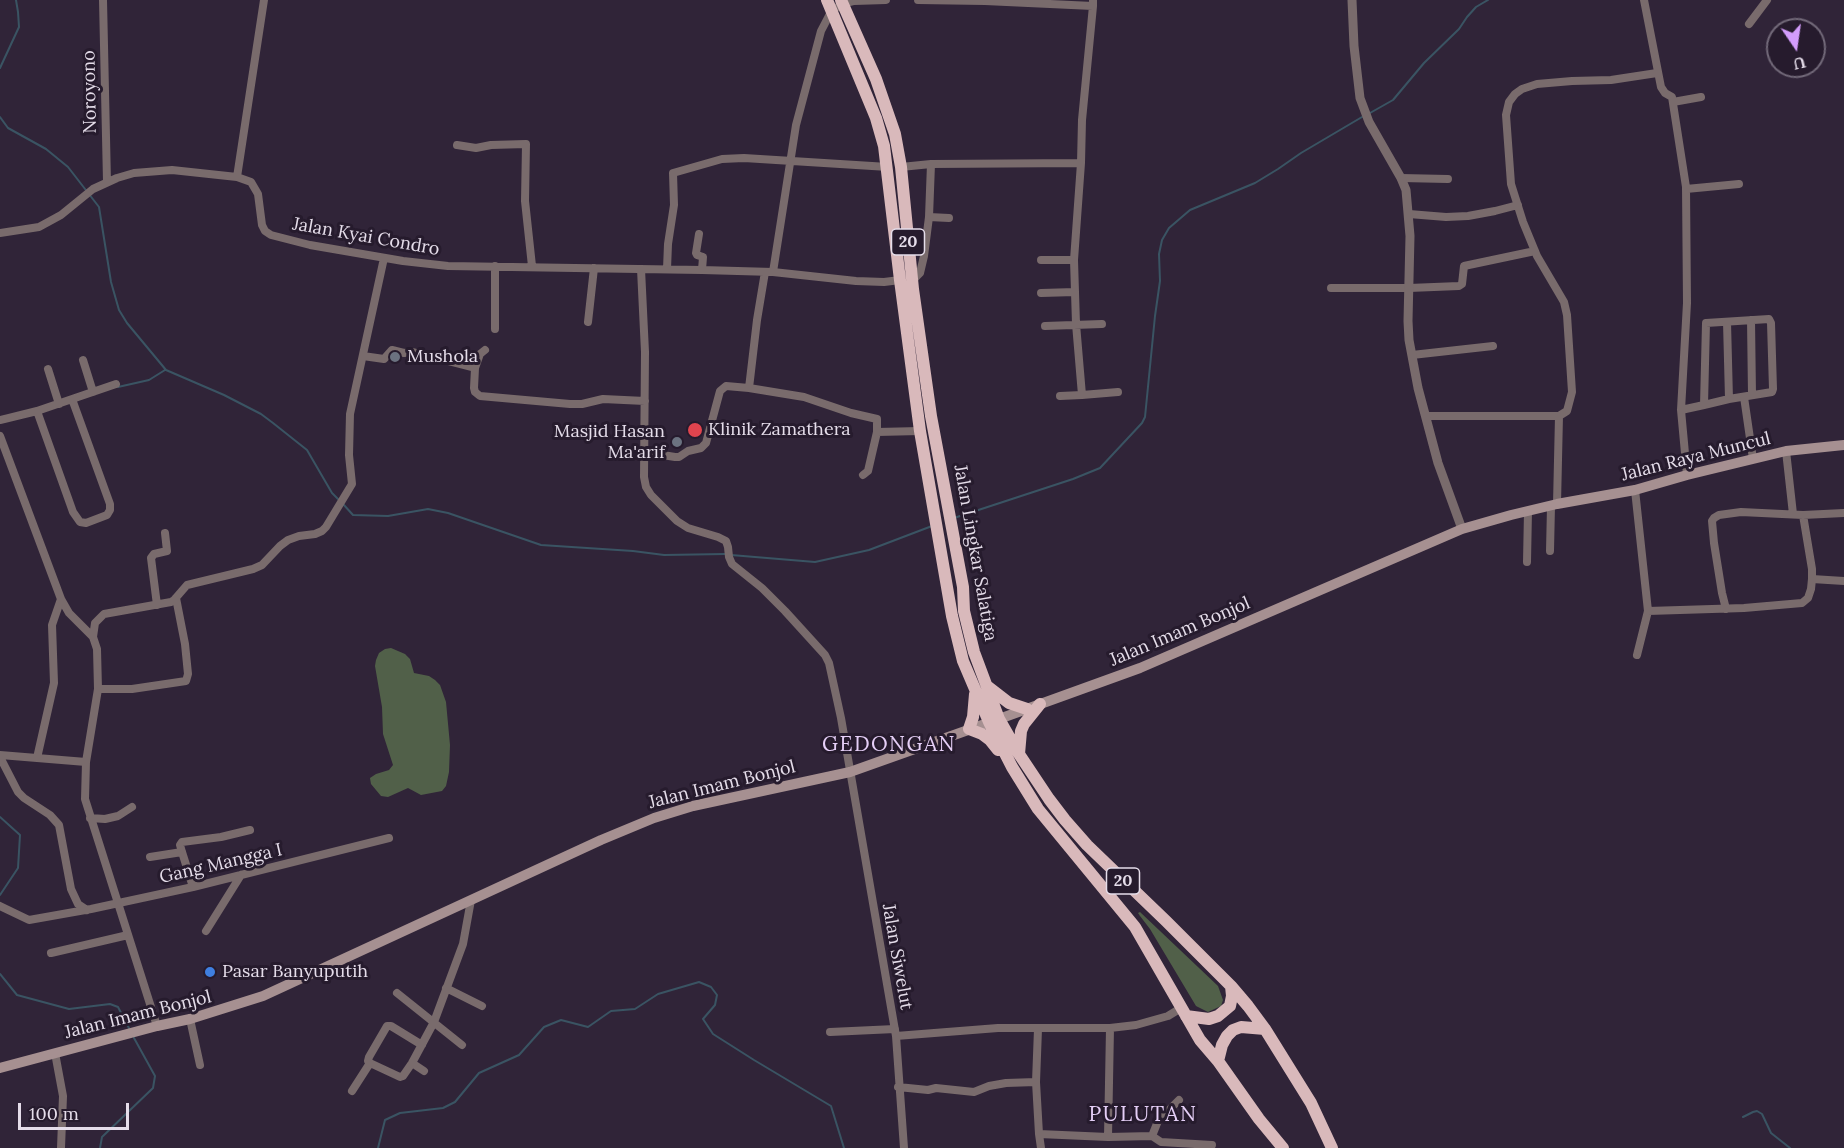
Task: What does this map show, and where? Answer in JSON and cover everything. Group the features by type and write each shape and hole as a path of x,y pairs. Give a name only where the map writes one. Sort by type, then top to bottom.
{"highway":[{"name":"Jalan Lingkar Salatiga","path":"836,4 884,146 894,167 920,431 952,616 963,661 980,686 1012,767 1038,809 1135,927 1200,1040 1283,1148"},
{"name":"Jalan Lingkar Salatiga","path":"906,280 963,587 964,611 980,686"},
{"path":"1012,767 990,740 969,729 980,686 1009,703 1027,709"},
{"path":"1019,754 1021,731 1040,704"},
{"name":"Jalan Lingkar Salatiga","path":"994,720 1049,799 1088,845 1231,986 1265,1029 1311,1103 1332,1148"},
{"path":"1184,1012 1209,1018 1218,1016 1230,1006 1231,986"},
{"path":"1218,1062 1227,1035 1233,1030 1241,1027 1265,1029"}],"main road":[{"name":"Jalan Raya Muncul","path":"1554,505 1635,490 1786,451 1844,445"},
{"name":"Jalan Imam Bonjol","path":"0,1068 136,1031 190,1019 262,996 601,840 654,818 693,806 850,772 1140,668 1462,529 1554,505"}],"street":[{"name":"Noroyono","path":"103,0 107,182"},
{"path":"0,233 39,227 61,215 93,189 134,173 172,170 237,177 264,0"},
{"path":"749,388 757,320 769,272 796,125 820,31 836,4 886,0"},
{"path":"918,0 1093,3 1082,120 1074,260 1076,324 1082,394"},
{"path":"1352,0 1360,98 1369,122 1406,190 1410,236 1408,321 1412,355 1438,463 1462,529"},
{"path":"1644,0 1660,87 1672,97 1686,189 1687,303 1681,410 1687,475"},
{"path":"1749,24 1767,0"},
{"path":"1426,416 1559,416 1567,411 1572,392 1567,315 1564,302 1535,251 1510,184 1506,134 1509,102 1515,93 1537,84 1611,80 1657,73"},
{"path":"1673,102 1701,98"},
{"path":"457,146 476,148 526,144 525,201 532,266"},
{"path":"667,269 674,205 673,173 722,159 791,160 894,167 931,164 1081,163"},
{"path":"906,280 915,278 920,273 924,256 929,217 931,164"},
{"name":"Jalan Kyai Condro","path":"237,177 251,182 256,187 262,225 268,233 310,245 384,258 448,266 769,272 856,281 906,280"},
{"path":"1401,178 1448,178"},
{"path":"1686,189 1739,184"},
{"path":"1409,214 1468,216 1518,205"},
{"path":"929,217 949,218"},
{"path":"699,234 696,253 703,257 702,270"},
{"path":"1331,288 1409,288 1460,285 1464,266 1535,251"},
{"path":"157,1026 90,818 84,788 98,689 97,649 93,637 95,622 104,614 171,602 187,585 253,569 262,565 288,540 322,531 326,527 352,484 349,455 351,414 384,258"},
{"path":"1041,260 1074,260"},
{"path":"495,266 495,329"},
{"path":"588,322 594,268"},
{"path":"641,269 645,352 644,477 646,488 668,513 683,524 724,540 729,547 728,555 732,564 762,588 825,655 830,663 850,772"},
{"path":"1041,293 1075,291"},
{"path":"1681,410 1772,392 1771,321 1768,319 1710,322 1706,325 1704,405"},
{"path":"1751,320 1748,396 1754,459"},
{"path":"1727,322 1729,399"},
{"path":"1045,326 1102,324"},
{"path":"1412,355 1493,346"},
{"path":"363,356 384,359 392,350 412,352 475,368"},
{"path":"485,350 480,354 475,368 474,388 480,396 570,404 603,399 645,401"},
{"path":"83,360 93,392"},
{"path":"48,369 59,404"},
{"path":"0,420 38,414 116,384"},
{"path":"644,452 675,457 701,448 706,443 720,390 726,386 749,388 804,397 851,413 876,418 877,432 868,471 863,475"},
{"path":"1060,396 1118,392"},
{"path":"38,414 73,512 78,521 86,523 107,515 110,504 72,402"},
{"path":"1550,551 1559,416"},
{"path":"877,432 920,431"},
{"path":"0,436 61,599 69,613 93,637"},
{"path":"1786,451 1793,514"},
{"path":"1635,490 1648,610 1637,655"},
{"path":"1527,562 1528,511"},
{"path":"1726,609 1714,543 1712,521 1714,518 1741,512 1803,515 1844,513"},
{"path":"1648,610 1726,609 1802,603 1808,598 1812,579 1803,515"},
{"path":"157,605 151,558 154,554 166,551 165,533"},
{"path":"1812,579 1844,580"},
{"path":"98,689 132,689 186,681 188,674 186,644 176,598"},
{"path":"37,758 54,682 52,625 61,599"},
{"path":"0,756 86,762"},
{"path":"0,756 18,792 50,815 58,825 71,889 78,904 87,910"},
{"name":"Jalan Siwelut","path":"850,772 895,1032 904,1148"},
{"path":"90,818 105,819 118,816 132,807"},
{"path":"193,887 180,845 182,842 221,837 250,830"},
{"name":"Gang Mangga I","path":"0,906 29,920 87,910 193,887 389,838"},
{"path":"150,857 182,852"},
{"path":"206,931 240,875"},
{"path":"370,1063 400,1077 412,1063 434,1022 463,945 471,900"},
{"path":"51,953 128,935"},
{"path":"446,988 482,1006"},
{"path":"397,993 462,1045"},
{"path":"830,1032 1110,1028 1136,1025 1184,1012"},
{"path":"190,1019 200,1065"},
{"path":"352,1091 370,1063 369,1057 388,1025 422,1045"},
{"path":"1108,1137 1110,1028"},
{"path":"1038,1029 1036,1082 1041,1148"},
{"path":"55,1053 63,1103 61,1148"},
{"path":"412,1063 424,1071"},
{"path":"898,1087 974,1092 1006,1083 1036,1082"},
{"path":"1152,1136 1158,1120 1179,1100"},
{"path":"1039,1134 1152,1136 1161,1142 1212,1145"}],"green space":[{"path":"391,648 405,654 410,659 414,673 429,676 440,685 446,702 450,745 449,772 446,786 442,791 421,795 408,788 388,797 381,796 371,784 370,778 389,770 393,765 383,734 382,707 375,666 379,653"},
{"path":"1140,912 1218,986 1223,1000 1221,1006 1208,1012 1196,1006 1138,913"}],"waterway":[{"path":"0,68 19,27 16,0"},
{"path":"1370,113 1393,100 1424,63 1459,29 1476,7 1488,0"},
{"path":"0,117 8,128 46,149 68,167 99,207 111,282 119,310 166,370 224,395 261,414 273,423 307,450 332,493 339,500"},
{"path":"954,518 1100,468 1145,417 1160,281 1159,254 1162,240 1169,228 1190,210 1255,183 1362,117"},
{"path":"118,387 149,380 165,370"},
{"path":"343,504 353,515 388,516 428,509 448,513 541,545 664,555 725,554"},
{"path":"731,555 815,562 869,550 932,526"},
{"path":"0,817 20,835 18,868 0,895"},
{"path":"0,974 17,995 69,1009 110,1004 118,1007 130,1030"},
{"path":"378,1148 385,1120 400,1113 443,1108 455,1102 479,1073 519,1055 544,1027 561,1020 588,1027 611,1011 635,1009 658,994 699,982 711,987 717,995 715,1005 703,1019 713,1034 831,1106 844,1148"},
{"path":"100,1148 102,1137 153,1088 155,1076 134,1038"},
{"path":"1743,1117 1757,1111 1762,1114 1771,1133 1790,1148"}],"place":[{"name":"Mushola","path":"395,357"},
{"name":"Klinik Zamathera","path":"695,430"},
{"name":"Masjid Hasan Ma'arif","path":"677,442"},
{"name":"Pasar Banyuputih","path":"210,972"}],"district":[{"name":"GEDONGAN","path":"889,745"},
{"name":"PULUTAN","path":"1143,1115"}]}
